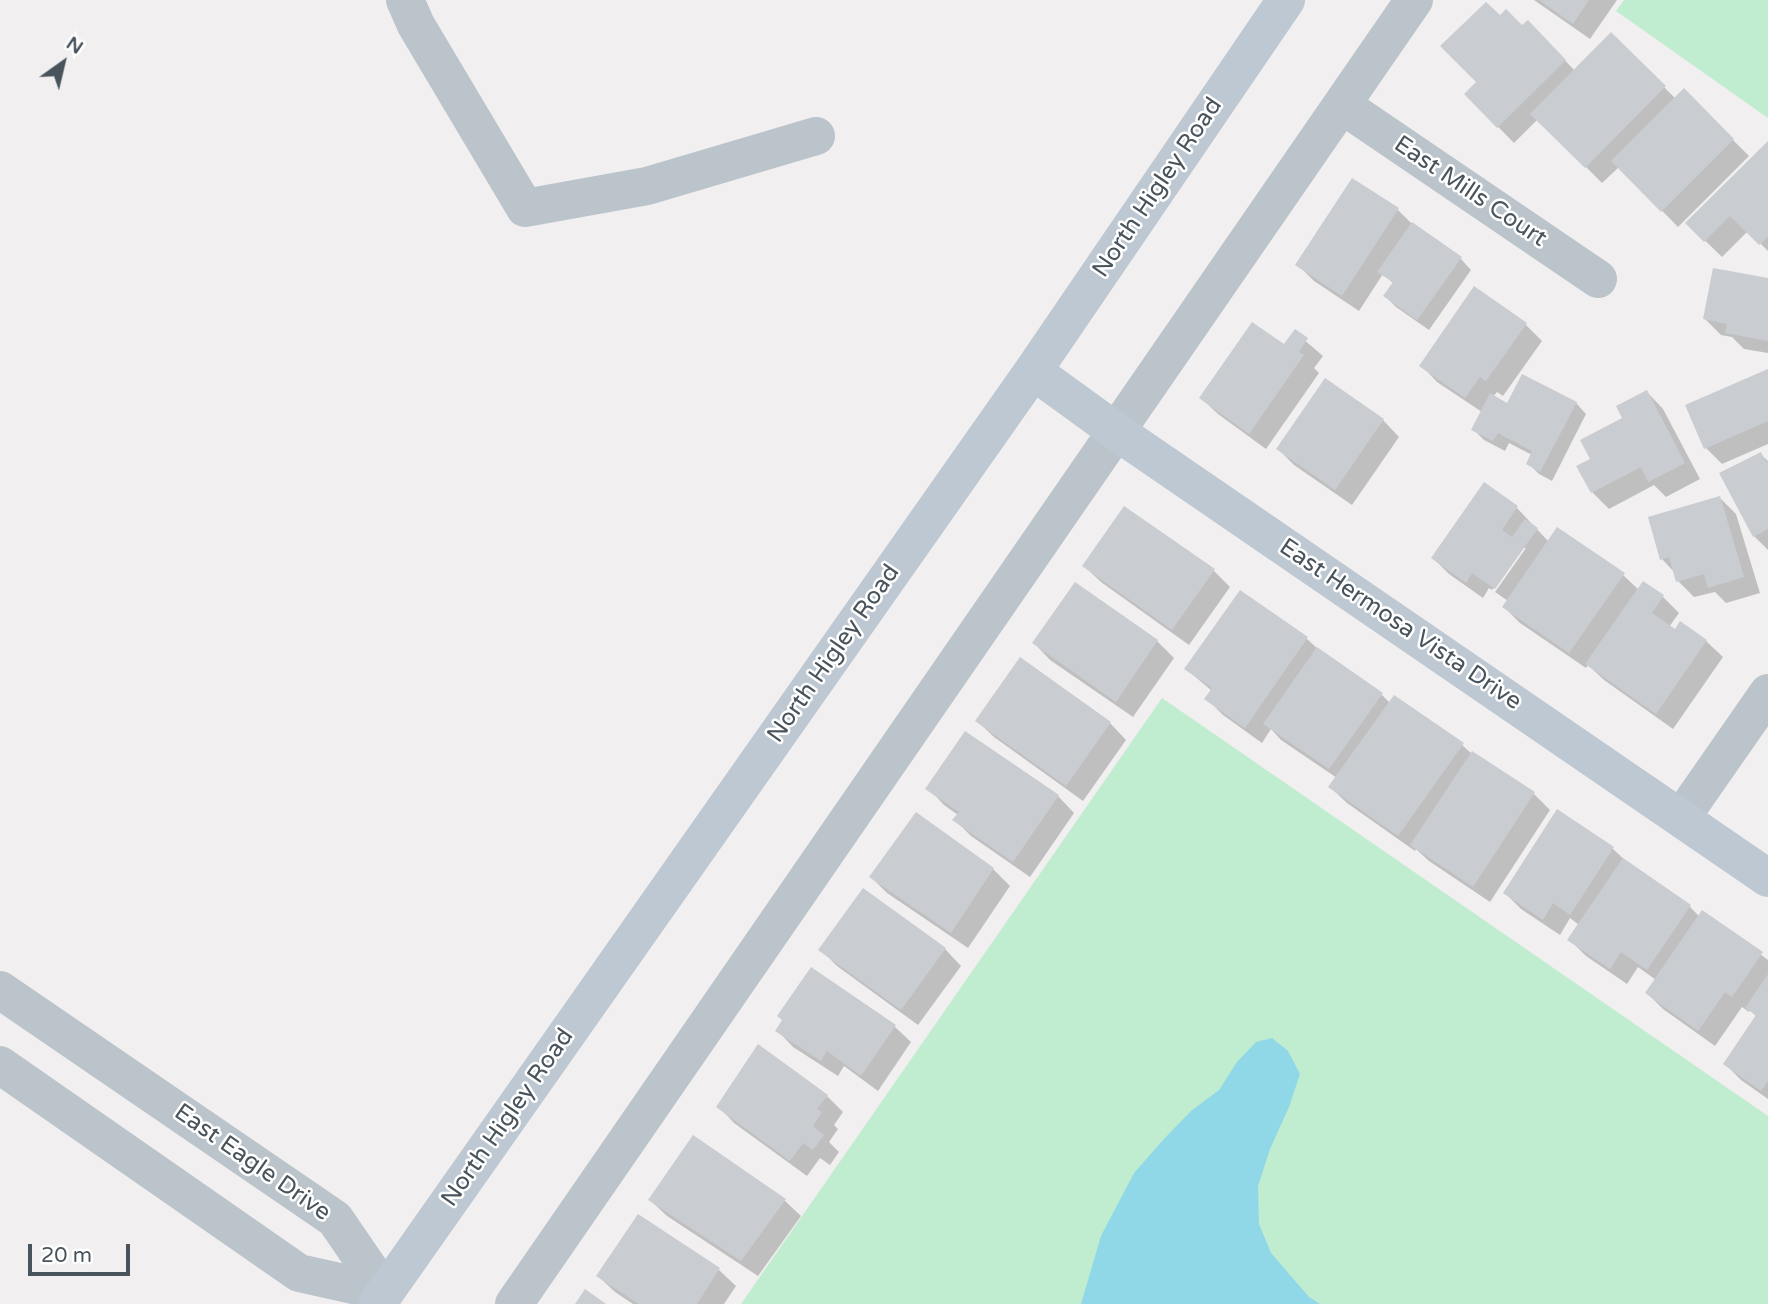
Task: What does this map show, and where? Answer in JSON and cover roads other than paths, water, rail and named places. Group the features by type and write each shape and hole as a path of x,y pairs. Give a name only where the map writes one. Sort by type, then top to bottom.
{"main road":[{"name":"North Higley Road","path":"382,1298 1033,371 1286,0"},
{"name":"East Hermosa Vista Drive","path":"1033,371 1117,432 1768,878"}],"street":[{"path":"405,0 416,25 525,208 647,186 816,136"},
{"path":"514,1304 1415,0"},
{"name":"East Mills Court","path":"1342,105 1598,279"},
{"path":"1681,818 1768,694"},
{"name":"East Eagle Drive","path":"0,990 335,1219 382,1298"},
{"path":"0,1065 299,1273 382,1298"}],"water":[{"path":"1272,1038 1288,1051 1300,1074 1258,1186 1259,1224 1271,1253 1309,1297 1320,1304 1081,1304 1101,1236 1134,1173 1191,1111 1219,1090 1237,1062 1256,1042"}]}
